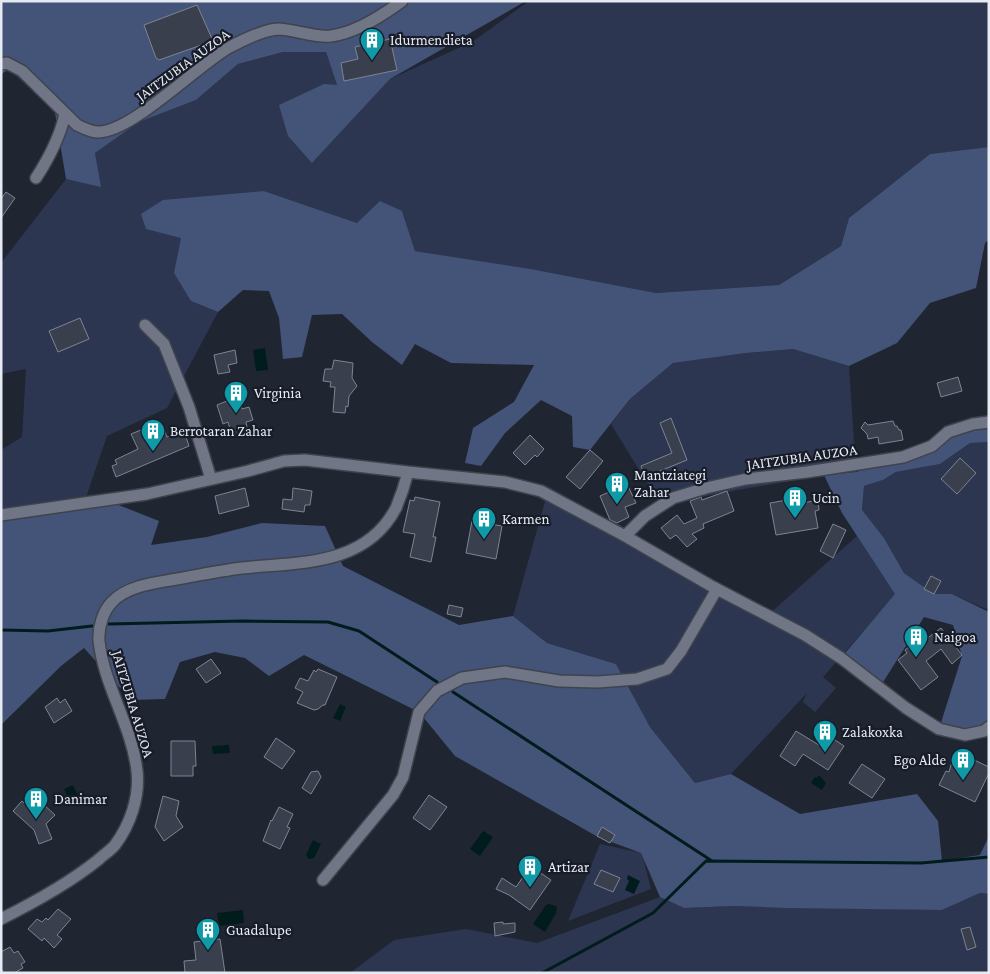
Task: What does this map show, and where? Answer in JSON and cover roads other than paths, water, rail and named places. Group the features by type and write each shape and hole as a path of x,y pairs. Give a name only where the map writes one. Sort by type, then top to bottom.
{"street":[{"name":"JAITZUBIA AUZOA","path":"1,64 7,62 22,71 77,125 99,132 112,130 129,122 226,49 247,38 278,29 330,36 360,27 402,1"},
{"path":"36,178 46,163 56,141 65,114"},
{"path":"145,325 164,344 189,407 212,480"},
{"name":"JAITZUBIA AUZOA","path":"625,536 645,516 673,498 746,479 807,472 903,457 932,446 948,432 973,424 989,422"},
{"path":"1,515 146,494 212,480 284,461 306,460 505,482 541,491 625,536 717,589 805,635 841,658 906,708 939,729 965,735 984,731 989,727"},
{"name":"JAITZUBIA AUZOA","path":"1,920 48,894 88,868 114,847 129,823 136,794 137,772 128,730 102,658 98,638 102,617 112,602 128,592 148,584 243,568 320,560 344,554 363,544 382,527 395,509 408,472"},
{"path":"323,880 393,795 403,777 419,712 437,691 462,678 505,672 559,681 598,682 637,679 667,669 681,651 717,589"}],"waterway":[{"path":"109,624 242,621 328,622 359,631 437,682"},
{"path":"1,630 48,631 92,626"},
{"path":"453,692 712,861"},
{"path":"542,973 653,913 706,861 921,863 989,857"}],"place":[{"name":"Idurmendieta","path":"372,61"},
{"name":"Virginia","path":"236,414"},
{"name":"Berrotaran Zahar","path":"153,452"},
{"name":"Mantziategi Zahar","path":"617,505"},
{"name":"Ucin","path":"795,519"},
{"name":"Karmen","path":"484,540"},
{"name":"Naigoa","path":"916,658"},
{"name":"Zalakoxka","path":"825,753"},
{"name":"Ego Alde","path":"963,781"},
{"name":"Danimar","path":"36,820"},
{"name":"Artizar","path":"530,888"},
{"name":"Guadalupe","path":"208,951"}]}
